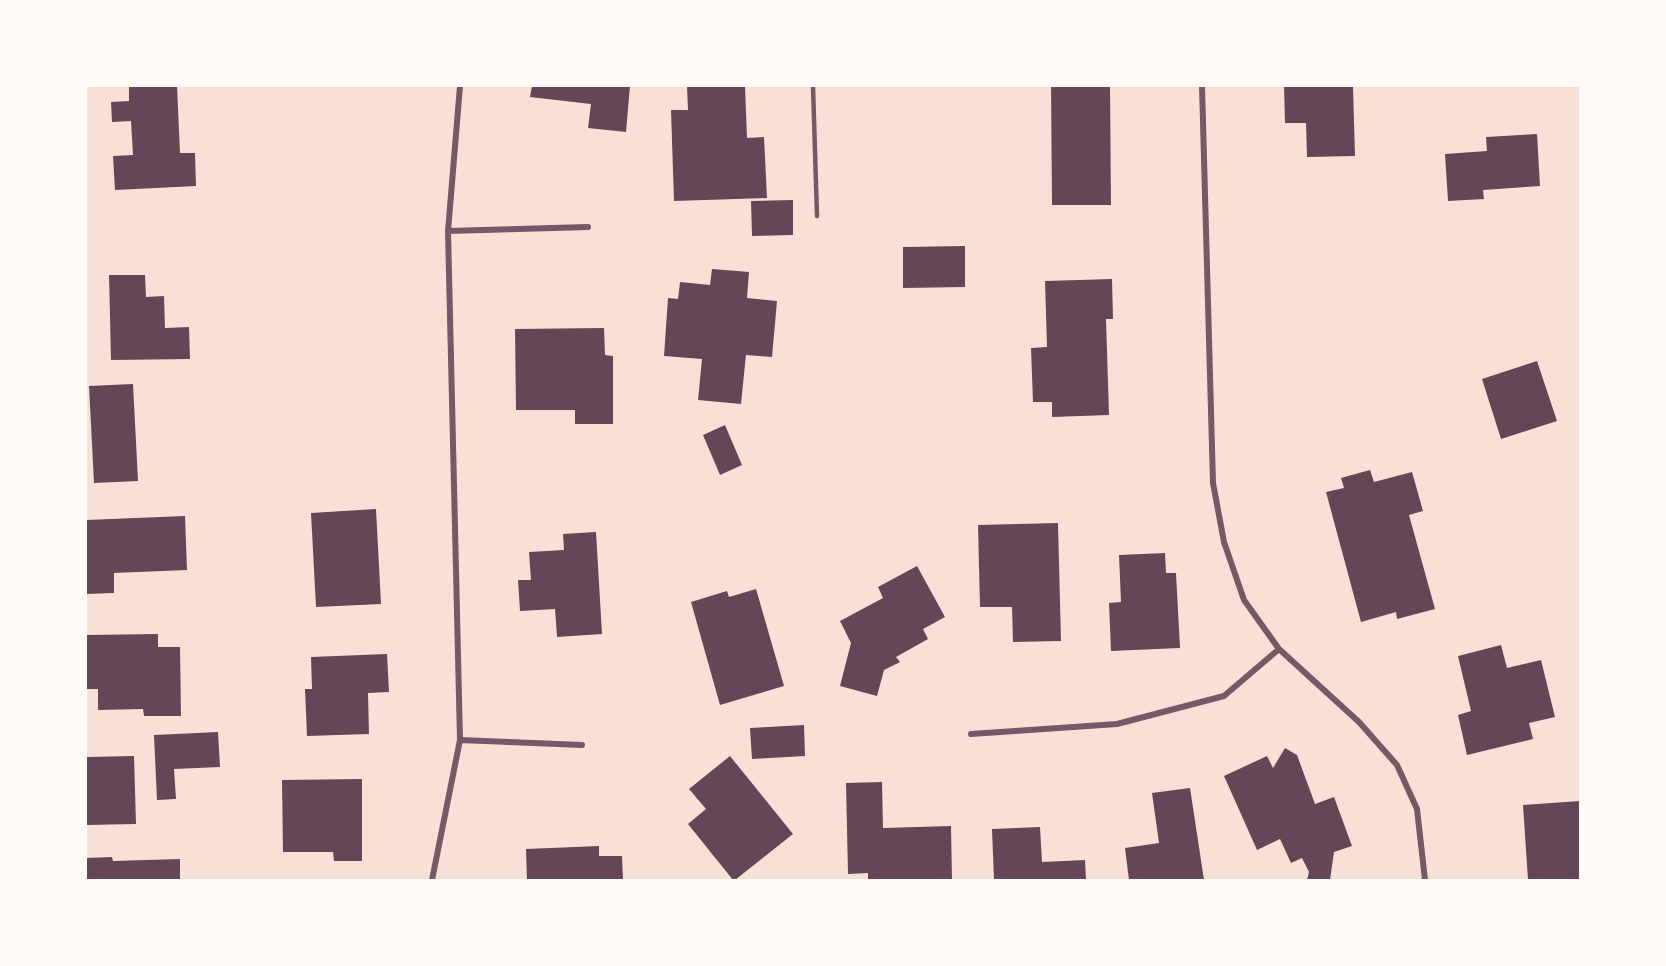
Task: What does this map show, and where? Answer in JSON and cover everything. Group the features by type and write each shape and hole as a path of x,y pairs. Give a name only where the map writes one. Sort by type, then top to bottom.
{"street":[{"path":"432,880 460,740 448,231 460,86"},
{"path":"1202,86 1213,483 1224,542 1244,600 1279,649 1359,722 1398,765 1417,809 1425,880"},
{"path":"448,231 588,227"},
{"path":"971,734 1117,724 1224,696 1279,649"},
{"path":"460,740 582,745"}],"lane":[{"path":"813,86 818,216"}],"building":[{"path":"129,86 177,86 180,153 195,153 196,186 115,190 113,156 133,155 131,121 112,122 111,102 129,101"},
{"path":"532,86 630,86 626,132 588,128 591,104 530,97"},
{"path":"687,86 745,86 747,138 764,137 767,198 674,201 671,110 688,110"},
{"path":"1051,86 1110,86 1111,205 1052,205"},
{"path":"1284,86 1353,86 1355,156 1307,157 1306,123 1285,123"},
{"path":"1537,134 1540,186 1483,190 1484,199 1448,201 1445,154 1487,151 1486,137"},
{"path":"793,200 793,235 752,236 751,201"},
{"path":"965,246 965,287 903,288 903,247"},
{"path":"712,269 749,272 747,298 777,301 772,357 746,355 741,404 698,400 702,359 664,356 668,298 678,299 680,282 710,285"},
{"path":"109,275 145,275 146,297 164,296 165,328 189,327 190,359 111,360"},
{"path":"1112,279 1113,319 1106,319 1109,415 1052,417 1052,402 1033,402 1031,348 1047,347 1045,281"},
{"path":"604,328 605,355 613,356 613,424 575,424 575,410 516,410 515,329"},
{"path":"1537,361 1557,421 1501,439 1482,379"},
{"path":"133,384 138,481 94,483 89,386"},
{"path":"725,425 742,465 720,475 703,435"},
{"path":"1370,470 1374,482 1412,472 1423,511 1409,515 1435,609 1397,619 1396,612 1361,622 1326,492 1344,488 1341,478"},
{"path":"376,509 381,604 316,607 311,513"},
{"path":"185,516 187,570 114,573 114,593 86,594 86,520"},
{"path":"1058,523 1061,641 1013,642 1012,607 980,607 978,525"},
{"path":"596,532 602,634 557,637 555,609 520,611 518,580 531,580 529,552 564,550 563,534"},
{"path":"1165,553 1166,573 1176,573 1180,648 1111,651 1109,603 1121,602 1119,555"},
{"path":"917,566 945,617 923,629 928,639 896,657 900,662 884,670 877,696 840,686 851,643 840,621 883,598 878,587"},
{"path":"756,589 784,686 720,705 691,602 727,591 729,597"},
{"path":"158,634 158,647 180,647 181,716 144,716 143,709 98,710 98,689 86,689 86,635"},
{"path":"1501,645 1507,668 1541,660 1555,717 1529,723 1533,739 1467,755 1458,715 1471,711 1458,656"},
{"path":"387,654 389,692 368,693 369,734 307,736 305,689 312,689 311,657"},
{"path":"804,725 805,756 752,759 750,728"},
{"path":"218,732 220,767 174,769 176,799 157,800 154,735"},
{"path":"1285,748 1297,755 1315,804 1334,797 1352,846 1334,852 1330,880 1307,880 1309,872 1302,858 1291,863 1280,839 1257,850 1224,776 1267,756 1273,768"},
{"path":"134,756 136,824 86,825 86,757"},
{"path":"730,756 793,834 735,880 688,824 706,809 689,789"},
{"path":"362,779 362,861 334,861 333,852 283,852 282,780"},
{"path":"882,782 883,828 951,826 952,880 868,880 868,873 848,874 846,783"},
{"path":"1190,788 1204,880 1129,880 1125,848 1159,843 1152,793"},
{"path":"1580,801 1580,880 1528,880 1523,805"},
{"path":"1040,827 1042,862 1085,860 1086,880 994,880 992,829"},
{"path":"599,846 599,856 622,856 623,880 527,880 526,849"},
{"path":"112,857 113,861 180,859 180,880 86,880 86,858"}]}
